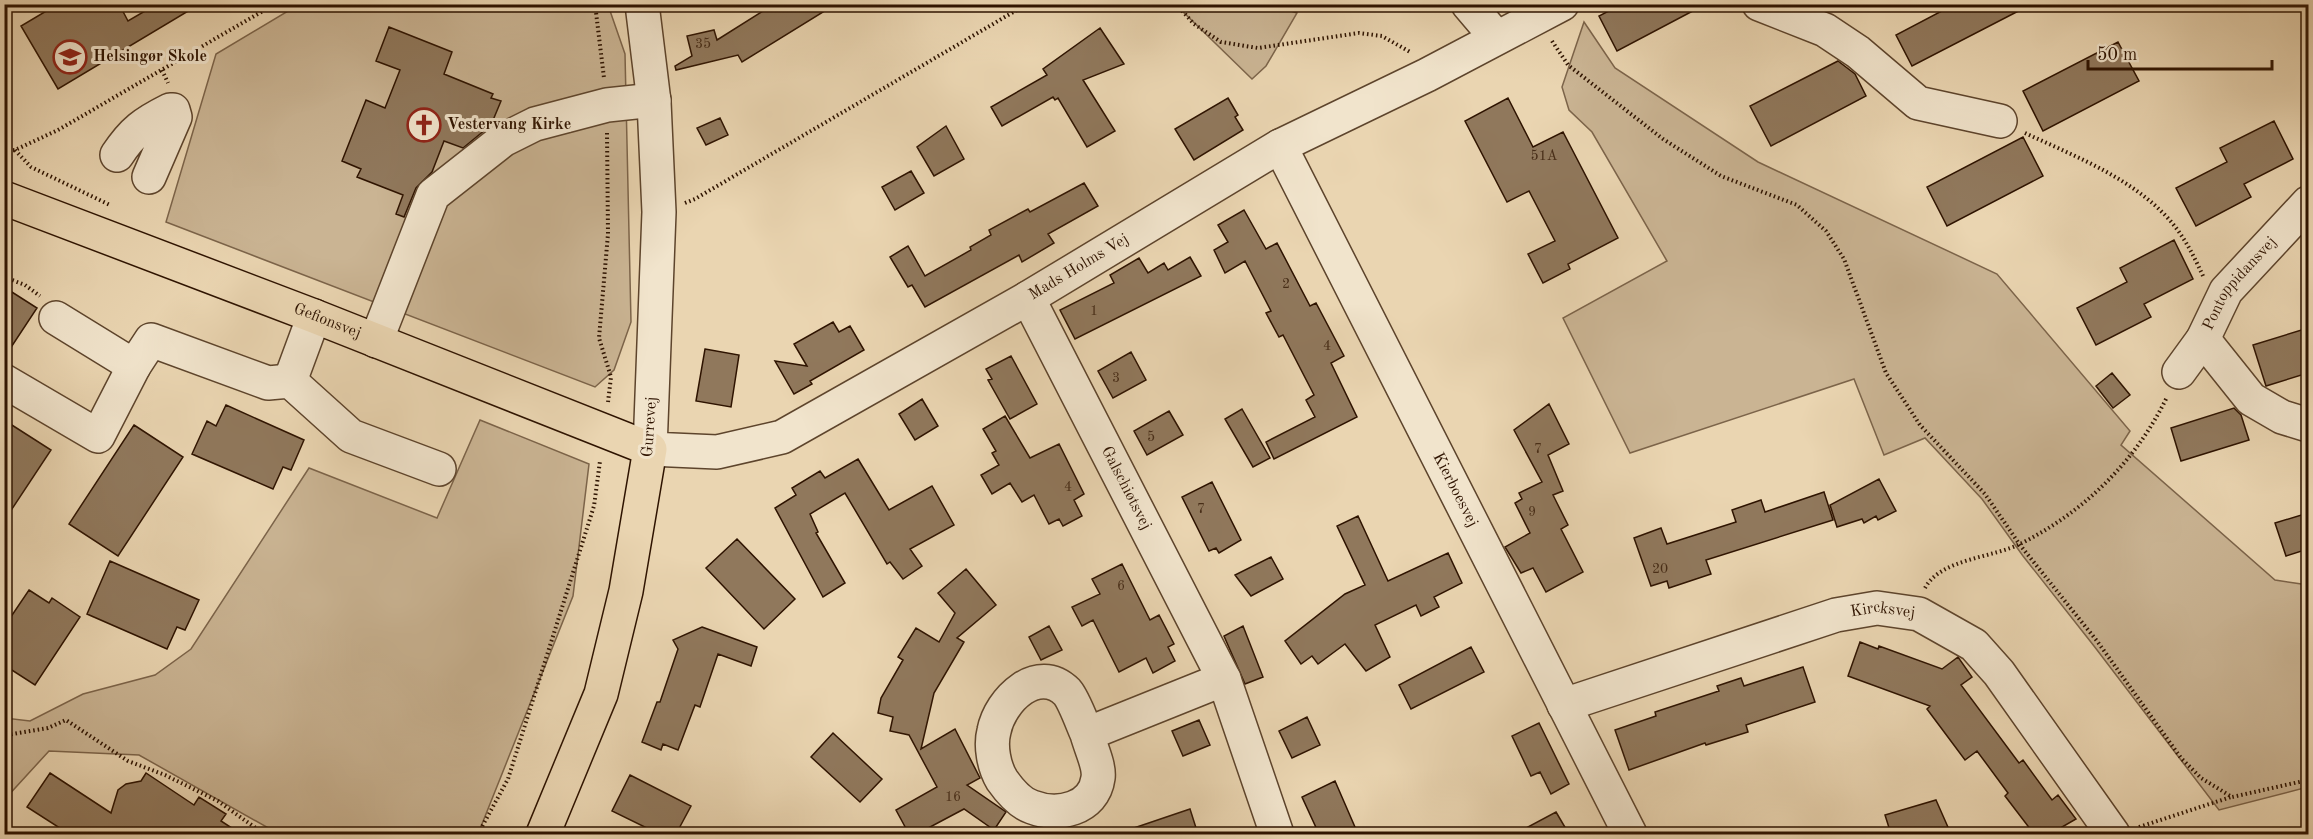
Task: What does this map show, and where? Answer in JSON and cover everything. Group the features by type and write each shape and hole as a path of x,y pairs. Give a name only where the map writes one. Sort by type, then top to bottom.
{"main road":[{"name":"Gefionsvej","path":"4,198 314,316 650,449"},
{"name":"Gurrevej","path":"548,832 601,693 626,591 650,449"}],"street":[{"name":"Gurrevej","path":"642,4 654,100 659,212 650,449"},
{"path":"1467,4 1496,37"},
{"path":"1759,4 1825,30 1858,52 1918,103 2000,122"},
{"name":"Mads Holms Vej","path":"650,449 717,452 782,437 1028,298 1280,146 1427,75 1496,37 1550,11"},
{"path":"376,341 433,195 502,140 535,124 607,105 654,100"},
{"path":"117,155 142,124 173,110 175,117 149,177"},
{"name":"Kierboesvej","path":"1280,146 1630,834"},
{"name":"Pontoppidansvej","path":"2179,372 2203,339 2226,291 2308,203"},
{"name":"Galschiøtsvej","path":"1028,298 1224,679 1277,834"},
{"path":"290,381 314,316"},
{"path":"56,318 134,366"},
{"path":"2203,339 2251,399 2282,417 2308,425"},
{"path":"4,381 98,436 134,366 151,340 268,382 290,381 351,436 439,469"},
{"name":"Kircksvej","path":"1564,705 1836,615 1877,608 1919,614 1974,645 1999,673 2121,833"},
{"path":"1087,734 1224,679"}],"path":[{"path":"4,151 15,150 58,130 275,4"},
{"path":"659,212 695,199 1027,4"},
{"path":"1176,4 1194,24 1221,42 1258,48 1359,33 1382,36 1408,49 1427,75"},
{"path":"1550,11 1568,65 1663,139 1721,176 1797,205 1826,231 1844,259 1886,373 1920,425 1985,494 2020,545 2097,641 2181,758 2200,778 2232,797"},
{"path":"2000,122 2093,166 2133,189 2164,213 2190,246 2203,276 2226,291"},
{"path":"4,277 25,285 51,305 56,318"},
{"path":"1919,614 1926,586 1946,568 2020,545 2068,517 2107,483 2154,424 2179,372"},
{"path":"4,740 12,734 48,728 66,720 128,761 165,775 218,801 264,834"},
{"path":"2121,833 2232,797 2308,780"}],"shaded area":[{"path":"298,5 608,5 625,54 631,322 614,370 595,387 166,222 216,54"},
{"path":"1176,5 1273,5 1297,13 1266,66 1252,79"},
{"path":"1584,22 1615,68 1758,162 1997,274 2130,431 2121,445 2275,580 2308,585 2308,787 2219,810 2023,556 1982,499 1925,438 1884,455 1854,379 1630,453 1563,318 1667,261 1592,132 1569,110 1562,87"},
{"path":"480,420 589,464 573,596 478,834 279,834 139,755 49,751 5,799 5,718 30,721 83,694 155,675 191,649 309,468 437,518"}],"building":[{"path":"58,4 119,4 128,21 157,4 200,4 58,89 21,26"},
{"path":"774,4 836,4 742,62 738,55 676,70 675,66 692,56 687,36 714,30 717,40"},
{"path":"1622,4 1706,4 1617,51 1599,16"},
{"path":"1955,4 2032,4 1912,66 1896,35"},
{"name":"Vestervang Kirke","path":"389,27 452,52 444,74 493,94 491,98 501,101 491,125 463,148 444,141 432,172 416,188 404,217 396,214 403,195 357,177 361,169 342,161 366,100 385,108 400,70 376,61"},
{"path":"1100,28 1124,64 1083,80 1115,131 1087,147 1058,98 1055,100 1053,97 1002,126 991,107 1047,75 1043,69"},
{"path":"2118,42 2139,81 2043,131 2023,91"},
{"path":"1838,61 1855,74 1866,96 1771,146 1750,106"},
{"path":"1228,98 1238,115 1235,117 1243,130 1194,160 1175,129"},
{"path":"1508,98 1533,147 1563,132 1618,238 1568,264 1570,269 1543,283 1528,254 1555,241 1529,191 1507,202 1465,121"},
{"path":"720,118 728,135 706,145 697,128"},
{"path":"2274,121 2293,159 2244,184 2251,197 2196,226 2176,188 2227,162 2220,148"},
{"path":"946,126 964,159 934,176 917,147"},
{"path":"2023,137 2043,176 1947,226 1927,187"},
{"path":"911,171 924,193 895,210 882,187"},
{"path":"1084,183 1098,206 1048,234 1054,243 1022,262 1019,255 925,307 912,285 908,287 890,257 908,246 925,276 971,250 970,247 991,235 989,230 1028,209 1030,212"},
{"path":"1244,210 1266,249 1277,243 1310,306 1316,303 1344,356 1331,363 1357,417 1274,459 1266,442 1315,417 1306,400 1314,395 1283,335 1279,337 1266,313 1271,311 1245,261 1225,273 1214,250 1228,242 1218,225"},
{"path":"2174,240 2193,279 2144,304 2151,317 2096,345 2077,308 2127,282 2120,268"},
{"path":"1190,257 1201,276 1075,339 1060,310 1114,283 1110,275 1139,258 1148,273 1164,263 1168,270"},
{"path":"4,287 37,308 4,358"},
{"path":"833,322 839,332 850,326 864,350 810,381 812,384 794,394 775,361 807,366 794,344"},
{"path":"2308,328 2308,373 2266,386 2253,345"},
{"path":"705,349 739,355 731,407 696,401"},
{"path":"1131,352 1146,380 1113,398 1098,371"},
{"path":"1011,356 1037,404 1010,419 988,380 992,379 986,369"},
{"path":"2112,373 2130,395 2113,408 2096,386"},
{"path":"922,399 938,426 915,440 899,414"},
{"path":"1549,404 1569,444 1548,455 1563,491 1553,495 1568,525 1561,529 1583,572 1546,592 1533,568 1521,573 1505,547 1530,533 1515,503 1522,499 1519,493 1542,482 1514,430"},
{"path":"226,405 304,440 291,470 283,467 273,489 192,454 207,421 216,426"},
{"path":"2234,408 2241,415 2249,440 2181,461 2171,428"},
{"path":"1242,409 1270,458 1253,467 1225,419"},
{"path":"1169,411 1183,435 1147,455 1134,431"},
{"path":"1005,416 1030,458 1059,444 1084,494 1074,500 1082,516 1063,526 1059,519 1049,524 1034,495 1022,502 1010,483 992,494 981,475 999,465 992,453 996,451 983,429"},
{"path":"4,420 51,450 4,521"},
{"path":"134,425 183,457 118,556 69,524"},
{"path":"858,459 889,510 932,486 954,525 910,549 922,566 903,579 890,562 887,564 845,493 810,514 818,532 816,533 845,583 823,597 775,508 796,495 792,488 820,471 825,478"},
{"path":"1879,479 1896,511 1878,520 1876,516 1864,523 1862,519 1837,527 1830,505"},
{"path":"1212,482 1241,540 1219,553 1216,548 1209,551 1182,497"},
{"path":"1824,492 1833,520 1706,560 1711,574 1669,588 1667,581 1651,586 1634,538 1661,528 1667,544 1736,522 1732,510 1761,500 1765,512"},
{"path":"2308,513 2308,549 2286,556 2275,523"},
{"path":"1358,516 1388,581 1448,553 1462,583 1434,597 1439,607 1421,616 1416,605 1375,625 1390,657 1366,671 1345,644 1318,664 1312,656 1301,664 1285,641 1345,594 1365,585 1337,526"},
{"path":"737,539 795,599 764,629 706,568"},
{"path":"1271,557 1283,579 1251,596 1235,575"},
{"path":"110,561 199,600 185,630 177,627 167,649 87,614"},
{"path":"1122,564 1150,620 1159,615 1174,644 1168,647 1175,661 1153,673 1146,658 1119,672 1093,620 1082,626 1072,607 1100,594 1092,579"},
{"path":"966,569 996,605 957,638 964,642 934,693 921,749 955,729 980,778 967,785 1006,812 994,830 964,809 917,834 909,834 896,810 937,787 909,735 890,731 893,717 878,713 881,698 903,660 898,657 916,628 939,642 955,613 938,593"},
{"path":"29,590 49,603 52,598 80,617 35,685 4,665 4,627"},
{"path":"1049,626 1062,650 1041,660 1029,637"},
{"path":"1243,626 1263,677 1245,684 1224,636"},
{"path":"702,627 757,647 751,666 718,654 700,707 695,705 678,750 663,744 661,750 642,742 657,702 660,702 678,649 673,640"},
{"path":"1860,642 1878,649 1879,646 1942,669 1958,657 1972,677 1961,685 2019,763 2023,760 2052,800 2058,795 2076,819 2050,834 2034,834 2005,796 2008,793 1977,751 1965,760 1927,709 1930,706 1848,676"},
{"path":"1471,647 1484,672 1411,709 1399,685"},
{"path":"1803,667 1815,702 1746,725 1748,732 1706,745 1705,743 1629,770 1615,730 1656,716 1655,712 1719,691 1717,686 1741,678 1744,686"},
{"path":"1307,717 1320,745 1292,758 1279,731"},
{"path":"1199,720 1210,745 1183,756 1172,731"},
{"path":"1539,723 1569,784 1551,794 1540,772 1531,776 1512,736"},
{"path":"833,733 882,779 860,802 811,757"},
{"path":"50,773 111,813 118,790 126,784 141,781 146,773 194,805 199,797 226,814 221,821 241,834 69,834 27,807"},
{"path":"630,775 691,806 676,834 659,834 612,811"},
{"path":"1335,781 1358,834 1319,834 1302,797"},
{"path":"1936,800 1951,834 1891,834 1885,815"},
{"path":"1190,809 1197,831 1185,834 1126,834 1125,831"},
{"path":"1556,812 1569,834 1515,834"}],"place":[{"name":"Helsingør Skole","path":"70,57"},
{"name":"Vestervang Kirke","path":"424,125"}]}
